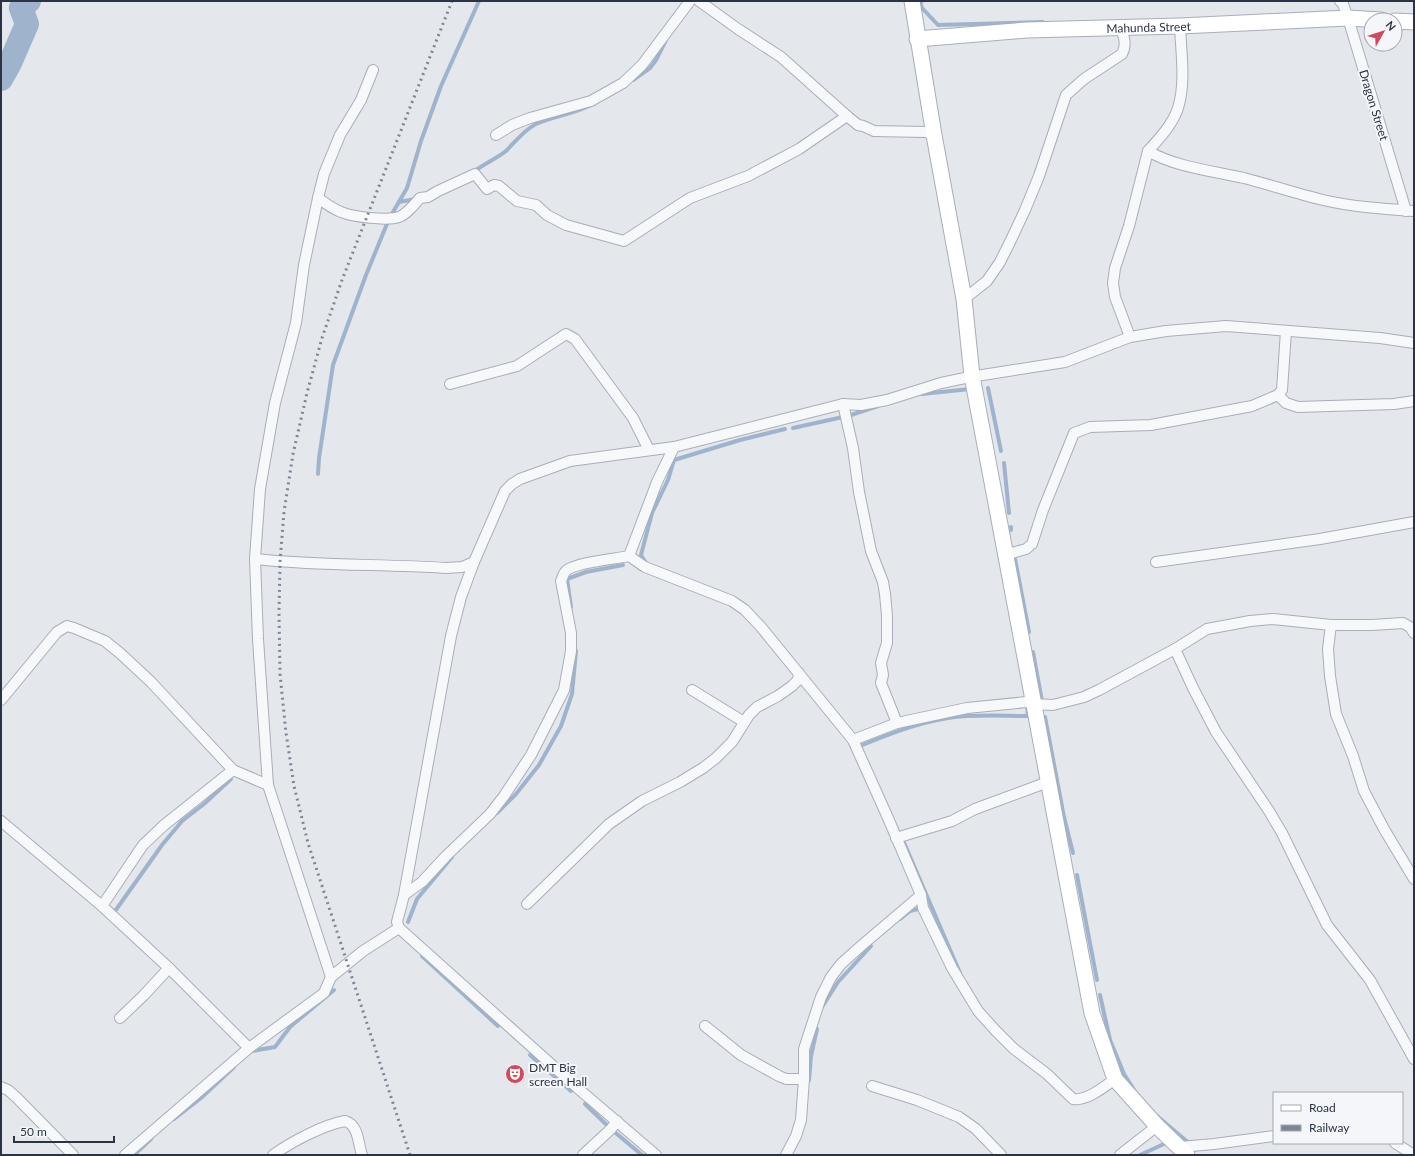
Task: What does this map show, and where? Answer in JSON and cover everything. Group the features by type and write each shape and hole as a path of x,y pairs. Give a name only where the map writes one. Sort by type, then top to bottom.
{"street":[{"path":"496,135 512,125 530,118 591,101 623,83 642,65 690,1"},
{"path":"699,1 738,30 781,57 858,125 874,131 926,132 934,135"},
{"path":"912,1 934,135 964,299 972,376 1092,1013 1115,1079 1157,1126 1183,1151 1214,1144 1273,1136"},
{"name":"Dragon Street","path":"1340,1 1343,4 1348,18 1410,211"},
{"name":"Mahunda Street","path":"918,39 1027,30 1180,26 1348,18 1363,19"},
{"path":"1403,21 1414,22"},
{"path":"1130,337 1115,298 1113,283 1115,268 1129,226 1148,151 1174,118 1178,109 1182,85 1180,26"},
{"path":"964,299 986,281 1003,255 1025,210 1039,176 1066,95 1084,79 1122,54 1125,42 1121,28"},
{"path":"331,977 268,784 258,639 255,559 260,489 274,403 296,323 304,265 318,198 324,174 340,135 361,100 373,70"},
{"path":"318,198 343,213 382,220 389,219 400,217 420,198 428,197 475,174 485,188 487,189 494,185 499,186 517,201 536,205 547,215 566,225 624,241 690,198 748,176 798,149 847,116"},
{"path":"1148,151 1159,157 1180,163 1324,200 1410,211"},
{"path":"656,1155 564,1076 399,928 397,922 404,895 451,636 461,597 474,562 505,491 520,479 570,461 674,446 844,404 861,405 887,400 941,383 972,376 1066,362 1130,337 1166,331 1226,326 1380,338 1414,343"},
{"path":"1005,555 1026,549 1032,544 1043,510 1074,433 1090,427 1136,426 1252,406 1278,396 1282,390 1286,331"},
{"path":"450,384 517,366 566,334 575,339 633,418 649,450"},
{"path":"1278,396 1286,403 1298,407 1394,404 1414,401"},
{"path":"844,404 871,551 883,582 885,594 887,643 881,662 883,675 881,683 897,723"},
{"path":"629,556 657,482 674,446"},
{"path":"1156,562 1320,539 1414,522"},
{"path":"404,895 422,882 494,808 530,755 564,690 571,651 571,633 561,581 563,575 567,570 577,566 629,556 645,568 732,601 745,610 761,627 853,740 888,818 920,895 923,908 952,968 978,1010 996,1031 1014,1049 1047,1074 1073,1099 1079,1100 1100,1090 1115,1079"},
{"path":"255,559 321,564 446,568 462,567 474,562"},
{"path":"853,740 897,723 967,708 1027,702 1033,704 1052,705 1084,697 1175,649 1207,629 1250,621 1273,619 1331,625 1402,623 1410,627 1414,633"},
{"path":"1331,625 1328,649 1330,676 1336,714 1353,756 1364,791 1414,880"},
{"path":"1,700 57,632 67,626 74,628 98,637 121,654 151,682 233,770 268,784"},
{"path":"1175,649 1216,732 1282,833 1327,925 1370,980 1414,1058"},
{"path":"527,904 609,824 642,801 697,771 716,758 732,742 749,715 757,707 778,696 792,686 798,680 799,673"},
{"path":"692,690 744,722"},
{"path":"102,906 143,845 163,826 233,770"},
{"path":"896,838 952,820 975,808 1048,782"},
{"path":"1,820 102,906 169,968 249,1048"},
{"path":"786,1155 796,1136 801,1120 804,1079 804,1049 821,997 831,977 841,964 920,895"},
{"path":"125,1155 249,1048 324,993 331,977 363,951 399,928"},
{"path":"120,1018 169,968"},
{"path":"704,1026 741,1055 786,1080 804,1079"},
{"path":"872,1086 916,1100 959,1117 976,1129 1001,1155"},
{"path":"1,1087 8,1090 17,1098 73,1155"},
{"path":"273,1155 290,1143 333,1124 345,1121 352,1125 356,1131 362,1155"},
{"path":"583,1155 611,1129 617,1121"},
{"path":"1120,1155 1157,1126"},
{"path":"1397,1144 1414,1155"}],"waterway":[{"path":"1,79 10,63 27,24 21,8 29,1"},
{"path":"318,474 333,365 366,275 389,219 407,188 421,141 441,86 479,1"},
{"path":"922,1 920,3 922,8 938,25 1043,22"},
{"path":"633,80 650,68 656,60 666,40"},
{"path":"472,173 506,151 524,133 536,124 578,111 591,105"},
{"path":"399,202 416,199"},
{"path":"988,388 1001,451"},
{"path":"922,394 970,389"},
{"path":"848,416 878,406"},
{"path":"793,428 843,417"},
{"path":"647,565 641,555 652,513 668,480 674,460 740,440 785,429"},
{"path":"1004,463 1009,513"},
{"path":"1015,559 1029,632"},
{"path":"571,607 567,579 586,572 623,565"},
{"path":"497,813 516,794 539,765 561,726 572,694 576,651"},
{"path":"1033,652 1042,701"},
{"path":"861,749 860,746 882,737 903,729 937,720 968,716 1028,716 1027,706"},
{"path":"1045,717 1064,817 1073,853"},
{"path":"114,915 113,914 162,845 182,821 204,804 231,779"},
{"path":"902,838 960,973"},
{"path":"408,922 417,899 452,857"},
{"path":"1077,875 1097,980"},
{"path":"900,919 910,911 922,908"},
{"path":"822,1007 838,982 871,946"},
{"path":"422,956 498,1026"},
{"path":"252,1051 275,1047 290,1027 334,990"},
{"path":"1100,995 1110,1040 1124,1074 1136,1093"},
{"path":"809,1080 811,1056 817,1029"},
{"path":"530,1055 571,1091"},
{"path":"174,1119 201,1098 234,1067"},
{"path":"585,1104 611,1129 642,1155"},
{"path":"1157,1116 1190,1144"},
{"path":"134,1155 151,1139"},
{"path":"1140,1155 1166,1143 1168,1145"}],"railway":[{"path":"410,1155 308,843 294,786 286,733 280,674 280,562 284,512 293,454 307,393 322,338 342,280 452,1"}],"place":[{"name":"DMT Big screen Hall","path":"515,1074"}]}
